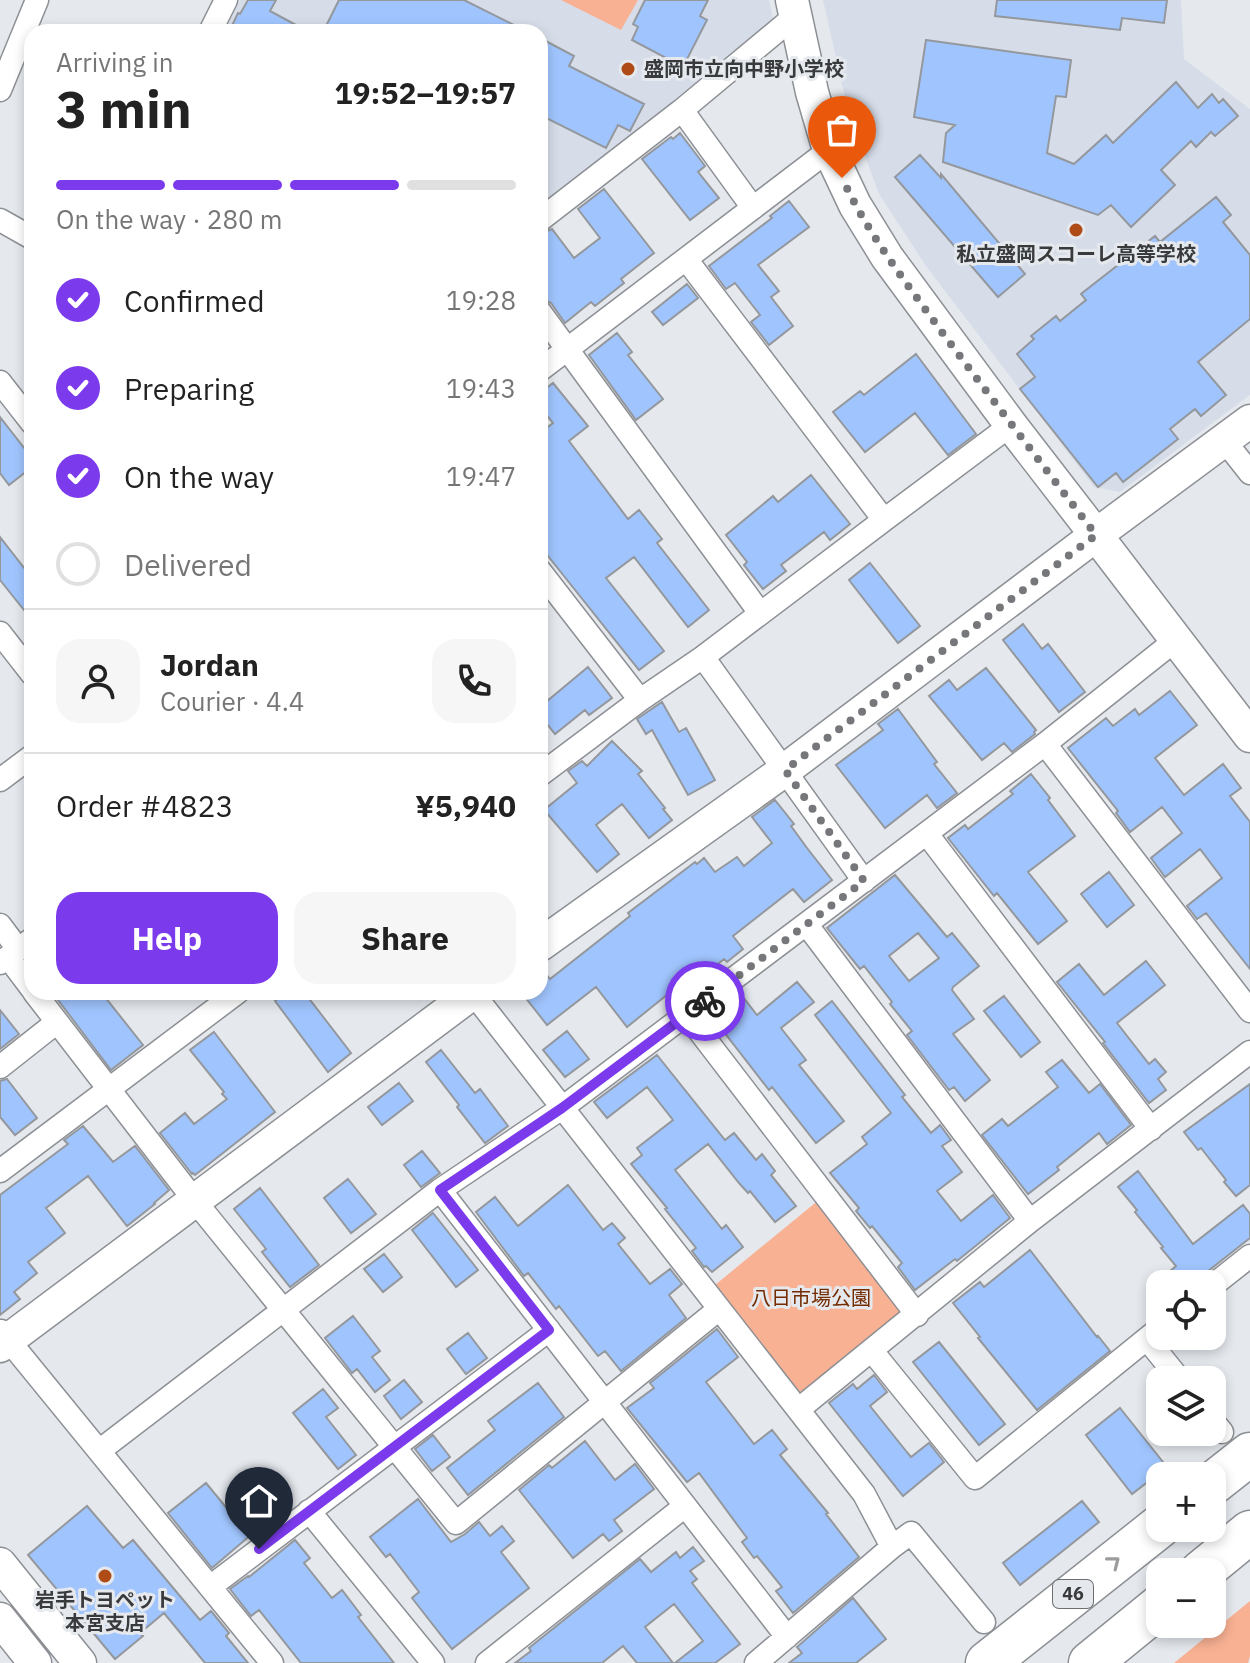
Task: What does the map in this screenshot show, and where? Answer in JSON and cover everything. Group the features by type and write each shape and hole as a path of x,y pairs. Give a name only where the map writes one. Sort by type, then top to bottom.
{"highway":[{"path":"1219,1462 1228,1436"},
{"path":"1218,1558 1250,1532"},
{"name":"46","path":"987,1663 1146,1537"},
{"path":"1090,1663 1146,1617"}],"street":[{"path":"27,24 37,0"},
{"path":"214,24 226,0"},
{"path":"548,214 682,110 794,8"},
{"path":"794,8 812,92 829,150 855,205 887,257 1011,425 1250,736"},
{"path":"0,90 24,32"},
{"path":"682,110 753,208"},
{"path":"548,364 829,150"},
{"path":"0,220 24,234"},
{"path":"686,259 884,520"},
{"path":"548,323 760,613"},
{"path":"0,382 24,413"},
{"path":"548,939 785,770 1250,421"},
{"path":"548,769 703,657 1011,425"},
{"path":"1224,440 1250,473"},
{"path":"548,581 640,700"},
{"path":"0,633 24,664"},
{"path":"99,1451 440,1190 562,1108 807,925 1177,639"},
{"path":"703,657 864,881"},
{"path":"1045,744 1250,1011"},
{"path":"0,780 24,762"},
{"path":"927,834 1151,1129"},
{"path":"0,925 24,972"},
{"path":"807,925 1030,1221"},
{"path":"40,1000 195,1201 456,1523 719,1309"},
{"path":"0,1171 227,1000"},
{"path":"272,1663 3,1339 195,1201 462,1000"},
{"path":"479,1000 864,1494 892,1547"},
{"path":"687,1015 917,1315"},
{"path":"0,1067 57,1022"},
{"path":"799,1409 1030,1221 1250,1052"},
{"path":"440,1190 787,1637"},
{"path":"1226,1275 1250,1256"},
{"path":"210,1587 549,1330"},
{"path":"872,1351 975,1478 1146,1340"},
{"path":"487,1663 685,1506"},
{"path":"309,1511 433,1663"},
{"path":"756,1663 911,1533 984,1622"},
{"path":"0,1564 80,1663"},
{"path":"0,1619 35,1663"}],"shaded area":[{"name":"盛岡市立向中野小学校","path":"240,0 769,0 774,23 548,201 548,24 228,24"},
{"name":"私立盛岡スコーレ高等学校","path":"823,0 1181,0 1184,59 1250,109 1250,395 1120,492 1094,487 926,266 879,194 848,111"}],"green space":[{"path":"561,0 638,0 621,30"},
{"name":"八日市場公園","path":"820,1199 905,1314 810,1393 798,1391 715,1285"},
{"path":"1250,1601 1248,1663 1174,1663 1205,1638 1226,1638 1226,1621"}],"building":[{"path":"248,0 276,0 270,11 294,24 233,24"},
{"path":"339,0 464,0 512,24 327,24"},
{"path":"645,0 708,0 700,16 707,20 683,67 632,40 638,27 633,24"},
{"path":"997,0 1167,0 1164,23 1122,18 1120,30 995,16"},
{"path":"926,40 1071,60 1066,97 1056,96 1047,153 1074,164 1106,135 1113,143 1176,82 1198,108 1212,94 1219,103 1223,99 1238,116 1215,136 1211,132 1196,147 1191,141 1161,170 1175,185 1131,227 1111,205 1098,215 943,162 946,133 955,125 914,117"},
{"path":"548,42 574,56 569,66 644,104 630,131 618,125 606,148 548,119"},
{"path":"680,133 705,166 698,172 719,198 690,220 642,159"},
{"path":"920,155 941,178 941,174 1025,274 998,297 895,177"},
{"path":"604,189 654,253 621,279 624,283 595,306 591,302 565,323 548,301 548,231 552,229 574,258 600,238 578,209"},
{"path":"1216,197 1231,215 1223,222 1250,255 1250,319 1198,362 1226,395 1201,416 1195,409 1170,429 1178,439 1123,482 1116,473 1098,487 1020,389 1035,377 1017,354 1034,339 1031,336 1056,316 1060,321 1086,300 1081,294 1155,236 1160,242"},
{"path":"789,201 809,227 758,265 779,291 771,297 793,326 769,345 751,322 760,315 735,283 726,289 709,266 772,218 770,216"},
{"path":"687,284 698,298 663,325 652,312"},
{"path":"617,333 632,352 628,355 663,399 636,420 589,355"},
{"path":"916,354 976,434 948,455 915,413 865,452 833,412 860,391 864,395"},
{"path":"553,383 588,426 569,441 628,519 639,510 662,539 657,543 709,610 688,627 634,557 606,578 664,651 639,670 548,556 548,427 553,423 548,417 548,387"},
{"path":"0,417 24,448 24,473 9,485 0,473"},
{"path":"811,475 850,524 830,540 824,532 781,565 786,571 763,589 726,535 773,496 778,502"},
{"path":"0,537 24,568 24,610 0,580"},
{"path":"870,563 920,626 898,643 849,580"},
{"path":"1023,624 1042,649 1048,644 1085,692 1059,712 1003,640"},
{"path":"588,667 612,698 589,715 585,710 555,734 548,725 548,700"},
{"path":"986,668 1036,730 1012,752 1004,743 982,760 929,696 949,680 957,690"},
{"path":"1170,691 1197,725 1155,758 1184,795 1223,764 1241,788 1230,796 1250,822 1250,969 1206,913 1197,919 1187,906 1222,878 1200,849 1165,877 1151,858 1182,833 1162,807 1130,832 1116,813 1118,811 1068,748 1106,718 1113,726 1135,709 1139,715"},
{"path":"662,702 679,732 686,728 715,780 688,795 652,730 646,734 637,719"},
{"path":"898,709 957,793 937,808 927,795 885,828 836,765 883,730 878,724"},
{"path":"612,741 642,771 638,774 672,820 649,838 622,804 596,825 619,854 597,872 548,815 548,807 577,783 568,771 582,761 587,766"},
{"path":"1031,774 1075,836 1028,872 1067,921 1038,944 997,893 994,896 948,838 965,825 968,829 1013,794 1010,791"},
{"path":"775,800 832,880 804,902 793,889 733,936 743,949 727,962 724,959 693,984 688,978 627,1027 596,987 547,1025 527,1000 548,1000 548,976 550,979 695,862 697,864 704,858 715,872 737,857 744,866 772,843 752,817"},
{"path":"1109,872 1134,905 1107,927 1081,894"},
{"path":"895,875 947,937 952,933 979,966 953,987 952,990 974,1019 953,1034 990,1080 965,1101 954,1087 949,1090 907,1035 912,1031 890,1004 892,1002 864,966 860,969 827,928","holes":["918,933 939,958 909,981 889,956"]},
{"path":"1146,961 1165,985 1117,1023 1149,1064 1155,1059 1166,1072 1158,1079 1166,1090 1149,1103 1057,982 1079,964 1104,995"},
{"path":"797,982 814,1002 781,1028 806,1060 799,1065 844,1121 816,1143 772,1087 769,1090 710,1014 739,992 757,1015"},
{"path":"1004,996 1040,1042 1021,1057 984,1011"},
{"path":"58,1000 107,1000 143,1045 111,1070"},
{"path":"310,1000 351,1053 328,1072 275,1001"},
{"path":"832,1001 931,1133 940,1125 951,1140 942,1146 962,1172 937,1191 961,1221 993,1195 1010,1218 915,1290 898,1267 902,1263 856,1211 859,1208 830,1173 867,1144 862,1137 891,1113 815,1015"},
{"path":"0,1010 19,1034 0,1049"},
{"path":"567,1031 589,1059 565,1077 543,1050"},
{"path":"214,1032 275,1112 195,1175 160,1133 185,1113 194,1124 227,1099 190,1050"},
{"path":"441,1050 475,1093 480,1089 508,1126 485,1143 426,1062"},
{"path":"657,1055 725,1140 734,1133 756,1160 762,1154 775,1171 771,1175 796,1206 775,1222 708,1144 675,1170 722,1229 726,1225 743,1247 712,1272 692,1251 696,1248 631,1164 642,1155 637,1148 673,1120 647,1087 607,1118 594,1102"},
{"path":"1062,1060 1089,1093 1100,1084 1131,1125 1107,1144 1099,1133 1028,1194 982,1135 1002,1119 1008,1126 1058,1087 1046,1072"},
{"path":"7,1079 37,1118 15,1135 0,1117 0,1081"},
{"path":"399,1083 413,1101 382,1125 368,1107"},
{"path":"1250,1084 1250,1185 1236,1196 1201,1148 1198,1150 1184,1132"},
{"path":"83,1126 113,1162 135,1146 169,1190 127,1226 88,1176 46,1208 65,1233 28,1262 37,1273 14,1292 20,1299 0,1315 0,1195 68,1144 64,1140"},
{"path":"422,1151 440,1173 421,1187 404,1165"},
{"path":"1138,1171 1193,1244 1243,1205 1250,1214 1250,1238 1209,1270 1171,1270 1176,1266 1118,1187"},
{"path":"348,1179 376,1214 351,1233 324,1198"},
{"path":"568,1185 603,1230 612,1223 625,1238 618,1244 650,1284 670,1269 682,1284 669,1295 686,1318 621,1371 605,1351 598,1356 559,1306 556,1309 528,1273 524,1276 476,1212 495,1197 518,1226"},
{"path":"260,1188 319,1265 290,1287 262,1252 266,1249 234,1209"},
{"path":"433,1213 478,1270 456,1287 412,1230"},
{"path":"1030,1250 1110,1351 1037,1410 953,1303 980,1282 984,1287"},
{"path":"384,1254 402,1277 383,1292 364,1269"},
{"path":"353,1316 380,1351 372,1357 390,1380 375,1392 357,1369 352,1373 325,1338"},
{"path":"717,1329 738,1357 706,1382 754,1444 772,1430 787,1449 780,1455 828,1513 859,1557 793,1613 776,1591 782,1587 742,1542 747,1538 699,1473 687,1482 627,1408 654,1388 650,1383"},
{"path":"468,1333 487,1358 466,1374 447,1349"},
{"path":"939,1342 1005,1424 979,1445 913,1362"},
{"path":"874,1375 887,1392 870,1406 906,1451 911,1457 929,1443 944,1462 903,1496 829,1403 853,1384 857,1389"},
{"path":"404,1380 422,1402 401,1419 384,1396"},
{"path":"538,1383 564,1417 468,1495 447,1468 495,1430 488,1421"},
{"path":"323,1389 338,1408 326,1417 356,1455 338,1469 293,1413"},
{"path":"1120,1408 1146,1441 1146,1446 1150,1446 1163,1462 1146,1462 1146,1483 1132,1494 1086,1435"},
{"path":"433,1435 450,1457 432,1471 415,1449"},
{"path":"585,1441 615,1480 635,1464 654,1489 614,1520 622,1531 609,1541 603,1534 573,1558 519,1490"},
{"path":"206,1483 234,1517 244,1509 259,1528 212,1568 168,1513"},
{"path":"418,1499 451,1542 479,1522 490,1536 502,1526 514,1541 501,1552 529,1588 452,1649 412,1598 419,1592 390,1554 386,1557 370,1537"},
{"path":"1082,1501 1099,1522 1020,1585 1003,1563"},
{"name":"岩手トヨペット 本宮支店","path":"87,1506 123,1548 133,1540 200,1620 211,1611 248,1663 205,1663 164,1613 115,1659 28,1555"},
{"path":"295,1540 310,1558 304,1563 332,1598 342,1590 361,1615 358,1617 394,1663 301,1663 259,1610 251,1616 230,1589"},
{"path":"693,1547 704,1561 690,1571 697,1579 692,1583 740,1644 715,1663 675,1663 703,1641 674,1604 645,1627 673,1663 637,1663 623,1646 602,1663 515,1663 531,1651 529,1648 640,1559 651,1572 676,1552 680,1558"},
{"path":"853,1598 886,1639 856,1663 789,1663 802,1653 797,1647"}],"way so far":[{"path":"705,1001 864,881 785,770 1096,535 887,257 842,178"}],"place":[{"name":"盛岡市立向中野小学校","path":"628,69"},
{"name":"私立盛岡スコーレ高等学校","path":"1076,230"},
{"name":"岩手トヨペット 本宮支店","path":"105,1576"}],"route":[{"path":"259,1549 549,1330 440,1190 562,1108 705,1001"}]}
